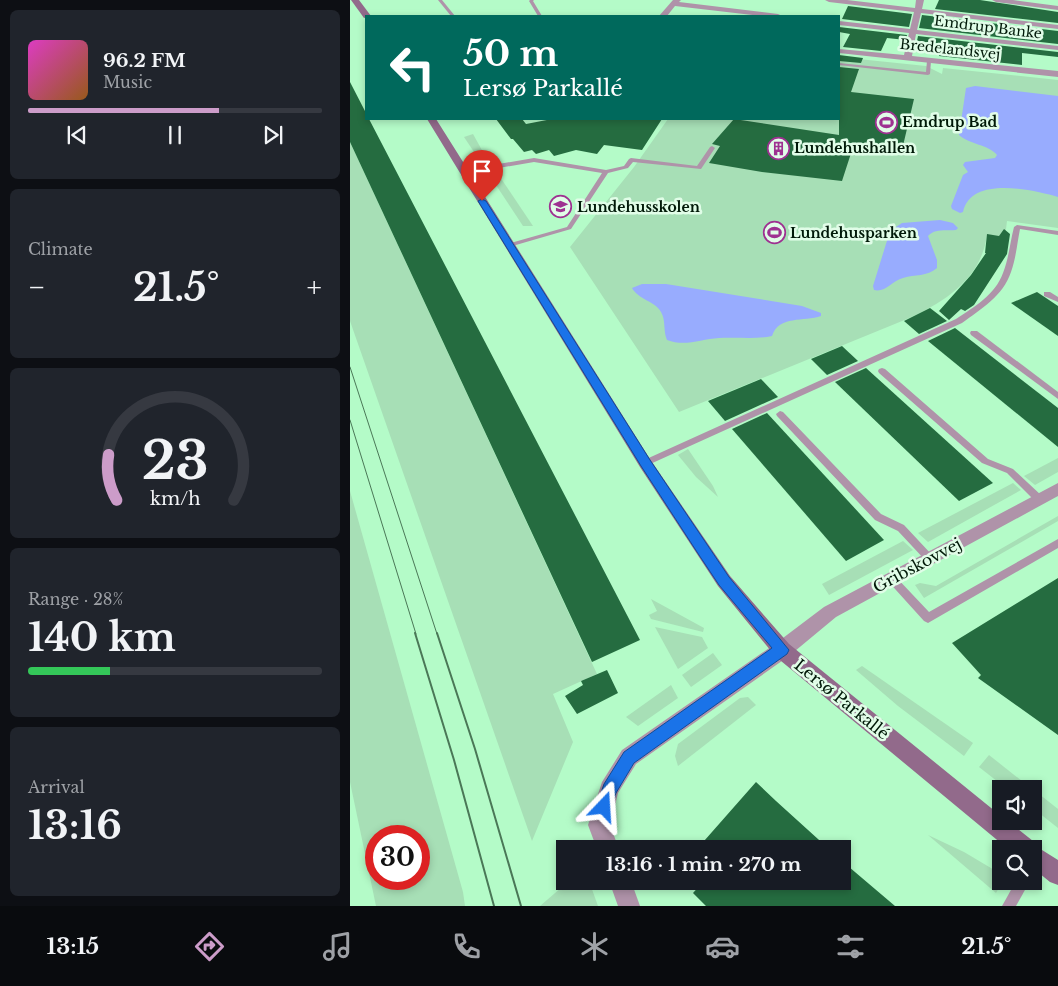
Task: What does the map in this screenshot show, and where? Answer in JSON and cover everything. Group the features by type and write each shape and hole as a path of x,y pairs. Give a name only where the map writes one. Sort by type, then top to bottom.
{"street":[{"path":"356,0 366,15"},
{"name":"Emdrup Banke","path":"829,0 1058,27"},
{"name":"Emdrup Banke","path":"907,59 915,32 920,0"},
{"name":"Emdrup Banke","path":"996,0 1058,8"},
{"path":"664,15 675,2 771,15"},
{"name":"Emdrup Banke","path":"840,23 1058,48"},
{"name":"Bredelandsvej","path":"840,51 1058,74"},
{"name":"Lersø Parkallé","path":"432,120 646,463 724,581 782,650 1012,840"},
{"name":"Gribskovvej","path":"605,840 599,825 609,789 629,757 782,650 830,612 1058,489"},
{"name":"Lersø Parkallé","path":"1042,863 1058,874"},
{"path":"623,890 629,906"}],"lane":[{"path":"440,0 452,15"},
{"path":"532,0 539,15"},
{"path":"840,64 928,74 929,61"},
{"path":"464,172 534,160 606,172 626,167 631,160 699,168 712,148"},
{"path":"509,245 569,228 606,172"},
{"path":"646,463 959,321 997,290 1006,277 1017,227 1058,233"},
{"path":"1047,294 1058,300"},
{"path":"974,333 1058,396"},
{"path":"882,371 984,461 1010,472 1039,499"},
{"path":"780,414 878,517 901,528 929,558"},
{"path":"891,579 928,618 1058,542"},
{"path":"1009,906 1019,890"}],"green space":[{"name":"Lundehusparken","path":"840,57 926,66 942,74 943,68 1058,80 1058,228 1007,221 1005,237 987,235 983,251 969,276 959,287 935,305 907,319 679,412 570,247 634,167 667,120 840,120"},
{"path":"473,134 488,161 480,161 464,137"},
{"path":"350,142 597,674 553,694 573,742 532,841 350,321"},
{"path":"496,171 533,226 523,226 490,176"},
{"path":"688,449 713,486 718,497 696,477 678,455"},
{"path":"1058,458 1058,472 1035,485 1024,476"},
{"path":"1013,483 1021,490 928,542 918,533"},
{"path":"350,491 463,892 465,906 376,906 373,890 430,890 430,825 365,825 365,854 350,782"},
{"path":"1058,516 1058,521 924,598 915,585 920,583 936,586"},
{"path":"903,541 913,550 829,595 822,584"},
{"path":"651,599 704,628 703,632 651,619 649,615 657,611"},
{"path":"655,627 702,637 708,648 678,669"},
{"path":"713,653 722,665 691,687 682,675"},
{"path":"862,666 973,743 964,756 898,706 856,670"},
{"path":"671,685 678,698 638,726 626,717"},
{"path":"748,697 756,705 678,766 675,756 678,744 740,698"},
{"path":"989,755 1021,780 996,780 979,767"},
{"path":"1042,796 1058,809 1058,828 1042,815"},
{"path":"928,835 964,852 992,869 992,890"},
{"path":"559,890 592,890 598,906 540,906"}],"water":[{"path":"975,86 1058,96 1058,197 1019,189 990,189 978,193 968,200 963,212 960,213 952,209 951,206 963,175 968,172 963,165 965,162 995,158 997,155 993,151 968,141 959,135 966,88"},
{"path":"940,220 953,223 958,228 956,230 937,231 928,236 937,260 937,268 925,274 899,279 882,290 874,290 873,286 890,231 902,223"},
{"path":"642,284 666,284 802,306 821,313 821,316 786,322 775,329 772,336 767,337 719,338 687,343 674,342 667,340 663,318 658,308 632,288"}],"building":[{"path":"939,0 980,0 1058,12 1058,23 935,9"},
{"path":"848,6 912,14 909,27 842,19"},
{"path":"922,15 1058,31 1058,44 919,28"},
{"path":"840,27 907,35 906,40 887,38 881,51 843,47 850,34 840,32"},
{"path":"918,36 1058,52 1058,57 1022,53 1022,65 939,56 942,44 917,41"},
{"path":"840,55 863,58 861,63 840,61"},
{"path":"840,67 859,69 851,92 914,99 902,150 854,144 842,181 762,172 709,163 720,146 712,144 733,120 839,135"},
{"path":"350,82 365,111 365,120 370,120 640,640 592,662 350,142"},
{"path":"497,120 523,120 526,124 547,120 661,120 642,150 604,145 597,154 576,150 554,156 549,150 536,154 532,150 524,152"},
{"path":"1004,229 1010,234 1007,254 974,305 965,311 961,309 949,320 939,311 971,275 986,253 987,234 999,236"},
{"path":"1037,292 1058,306 1058,336 1011,303"},
{"path":"930,308 947,321 919,334 904,321"},
{"path":"955,328 1058,408 1058,447 928,341"},
{"path":"842,346 858,361 827,375 811,359"},
{"path":"866,368 993,483 959,501 835,382"},
{"path":"761,379 778,397 725,421 708,401"},
{"path":"767,413 884,540 846,561 732,429"},
{"path":"1058,578 1058,735 978,678 981,675 952,643"},
{"path":"607,670 618,693 577,714 565,696 583,685 581,681"},
{"path":"756,782 819,840 705,840"},
{"path":"851,869 895,906 706,906 693,893 696,890 851,890"}],"tram line":[{"path":"350,367 437,634"},
{"path":"350,420 416,634"},
{"path":"415,633 454,760 494,906"},
{"path":"437,633 475,749 521,906"}],"place":[{"name":"Emdrup Bad","path":"886,122"},
{"name":"Lundehushallen","path":"778,148"},
{"name":"Lundehusskolen","path":"561,207"},
{"name":"Lundehusparken","path":"774,233"}],"route":[{"path":"482,201 646,463 724,581 782,650 629,757 609,789 604,807"}]}
